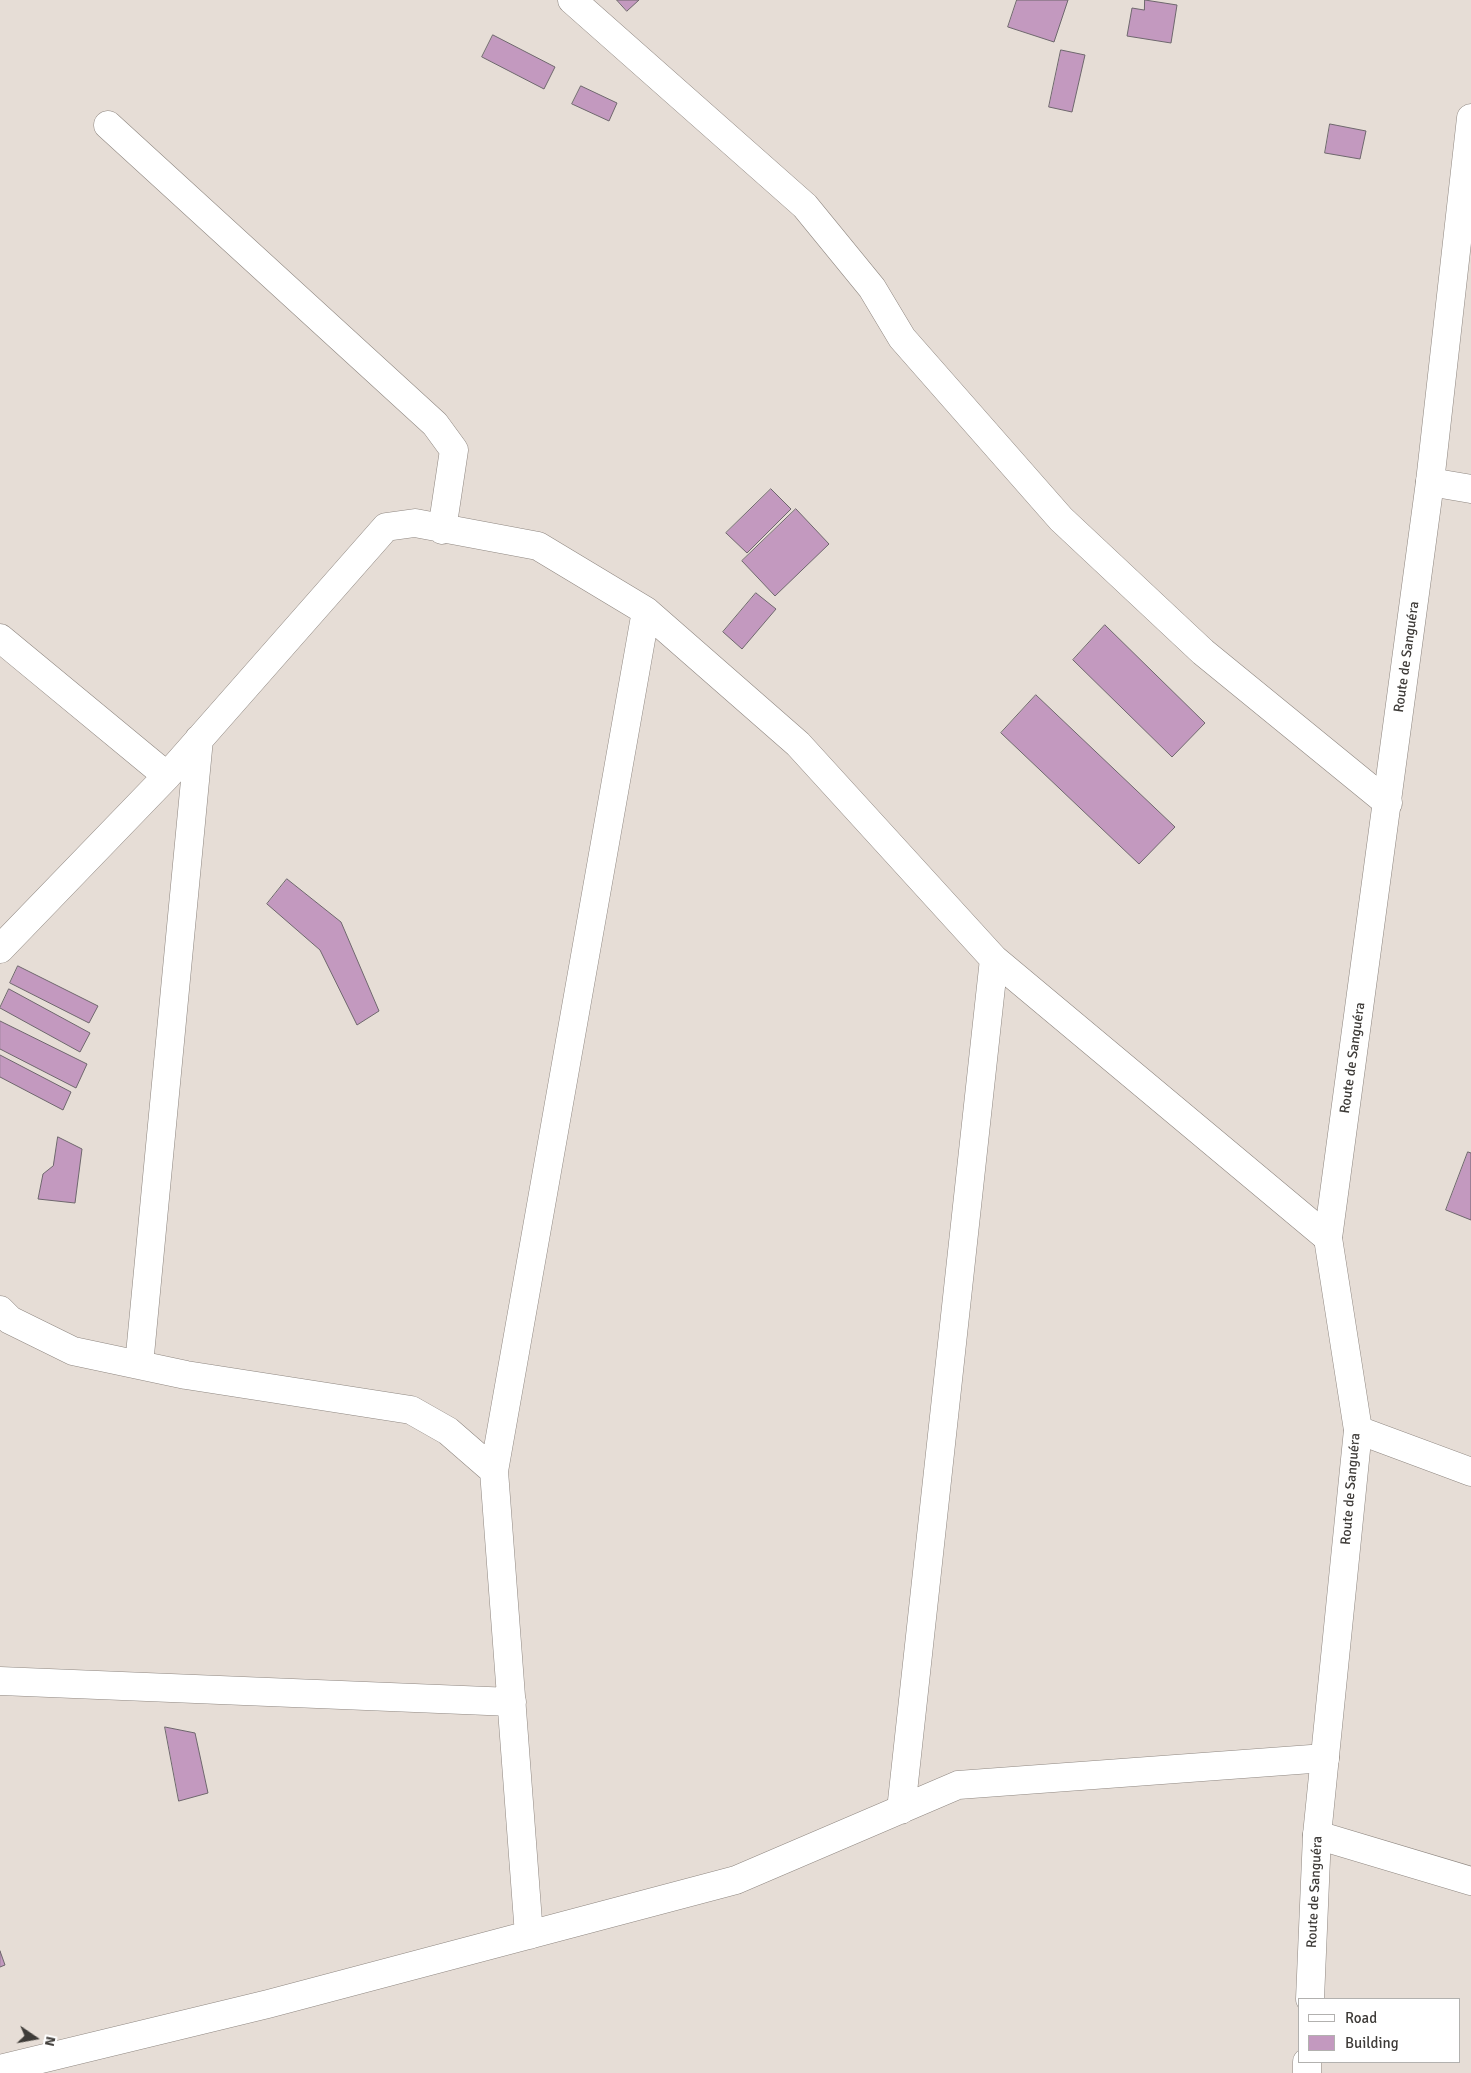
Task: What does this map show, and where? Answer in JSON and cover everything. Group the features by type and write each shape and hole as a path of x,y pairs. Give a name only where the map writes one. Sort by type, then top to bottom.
{"street":[{"path":"572,0 805,206 872,288 902,338 1061,519 1203,652 1388,802"},
{"name":"Route de Sanguéra","path":"1310,1998 1317,1835 1358,1430 1328,1238 1430,482 1471,118"},
{"path":"108,126 435,424 454,450 442,530"},
{"path":"1430,482 1471,489"},
{"path":"0,949 168,776 386,527 415,523 442,530 538,546 646,611 798,744 994,959 1328,1238"},
{"path":"529,1935 494,1471 646,611"},
{"path":"0,638 168,776"},
{"path":"139,1365 199,739"},
{"path":"901,1810 994,959"},
{"path":"0,1310 10,1320 73,1351 186,1375 411,1410 448,1431 494,1471"},
{"path":"1358,1430 1471,1472"},
{"path":"0,1681 512,1702"},
{"path":"0,2069 268,2004 736,1880 958,1786 1325,1758"},
{"path":"1317,1835 1471,1881"}],"building":[{"path":"617,0 639,0 627,11"},
{"path":"1017,0 1068,0 1054,42 1008,27"},
{"path":"1145,0 1177,5 1171,43 1127,36 1132,8 1144,10"},
{"path":"493,35 555,67 544,89 482,57"},
{"path":"1061,50 1085,55 1072,112 1049,107"},
{"path":"581,86 617,103 609,121 572,104"},
{"path":"1330,124 1366,131 1360,159 1325,153"},
{"path":"771,489 791,509 747,553 726,533"},
{"path":"796,509 829,544 775,596 742,561"},
{"path":"756,593 776,609 742,649 723,632"},
{"path":"1105,625 1205,723 1172,757 1073,660"},
{"path":"1036,695 1175,827 1139,864 1001,733"},
{"path":"287,879 341,922 379,1011 357,1025 320,950 267,904"},
{"path":"18,966 98,1006 89,1023 10,983"},
{"path":"9,989 90,1033 80,1052 0,1008"},
{"path":"0,1021 87,1064 76,1088 0,1049"},
{"path":"0,1055 71,1092 63,1110 0,1077"},
{"path":"58,1137 82,1149 75,1203 38,1199 43,1174 53,1166"},
{"path":"1468,1152 1471,1153 1471,1220 1446,1210"},
{"path":"165,1727 195,1733 208,1793 179,1801"},
{"path":"0,1951 5,1965 0,1967"}]}
